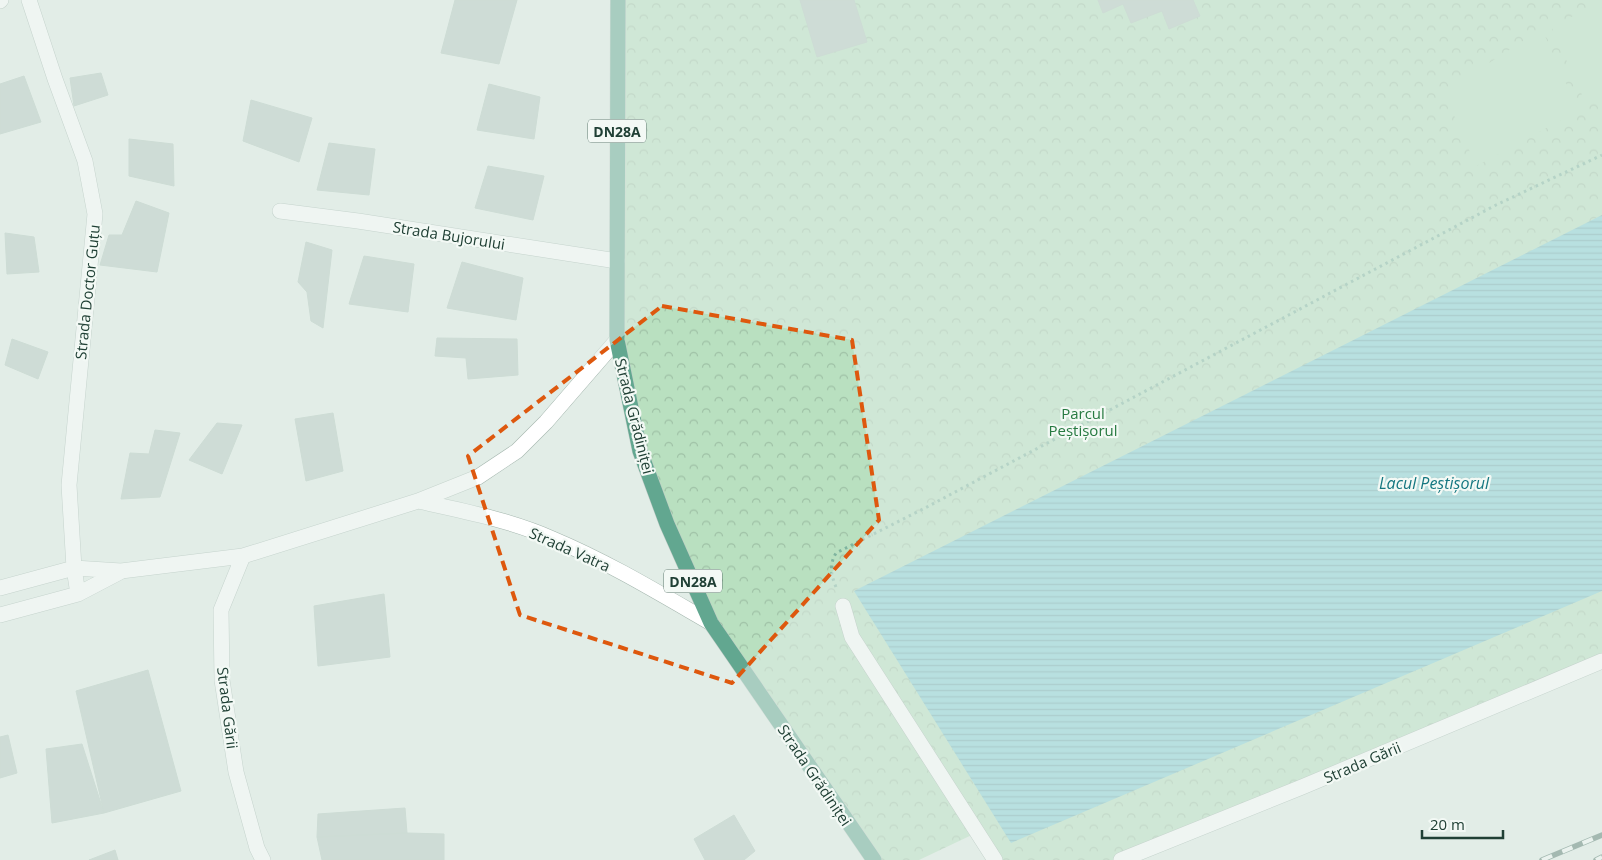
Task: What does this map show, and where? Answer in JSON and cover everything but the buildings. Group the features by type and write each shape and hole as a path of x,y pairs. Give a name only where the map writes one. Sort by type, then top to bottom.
{"main road":[{"name":"Strada Grădiniței","path":"618,0 617,340 640,451 667,524 711,623 874,860"}],"street":[{"name":"Strada Doctor Guțu","path":"29,0 85,161 95,214 69,486 74,568 78,594"},
{"name":"Strada Bujorului","path":"280,211 358,221 617,261"},
{"name":"Strada Vatra","path":"0,588 74,568 121,571 243,556 418,501 478,477 517,451 546,422 617,340"},
{"name":"Strada Vatra","path":"418,501 487,516 553,538 623,573 711,623"},
{"name":"Strada Gării","path":"243,556 221,610 222,680 236,772 257,848 263,860"},
{"name":"Strada Vatra","path":"0,614 78,594 121,571"},
{"path":"843,606 852,637 995,860"},
{"name":"Strada Gării","path":"1121,860 1302,787 1602,661"}],"path":[{"path":"843,606 832,578 831,563 836,553 925,508 1496,205 1602,155"}],"highlighted area":[{"path":"662,306 852,340 879,520 732,683 520,615 468,456"}],"green space":[{"name":"Parcul Peștișorul","path":"618,0 1602,0 1602,661 1121,860 995,860 976,833 919,860 874,860 711,623 667,524 617,340"},
{"path":"1598,5 1602,13 1602,97 1587,106 1551,26"},
{"path":"1542,29 1578,111 1476,166 1444,92"}],"water":[{"name":"Lacul Peștișorul","path":"1602,215 1602,591 1011,843 854,591"}],"railway":[{"path":"1542,860 1602,835"},
{"path":"1596,860 1602,857"}]}
